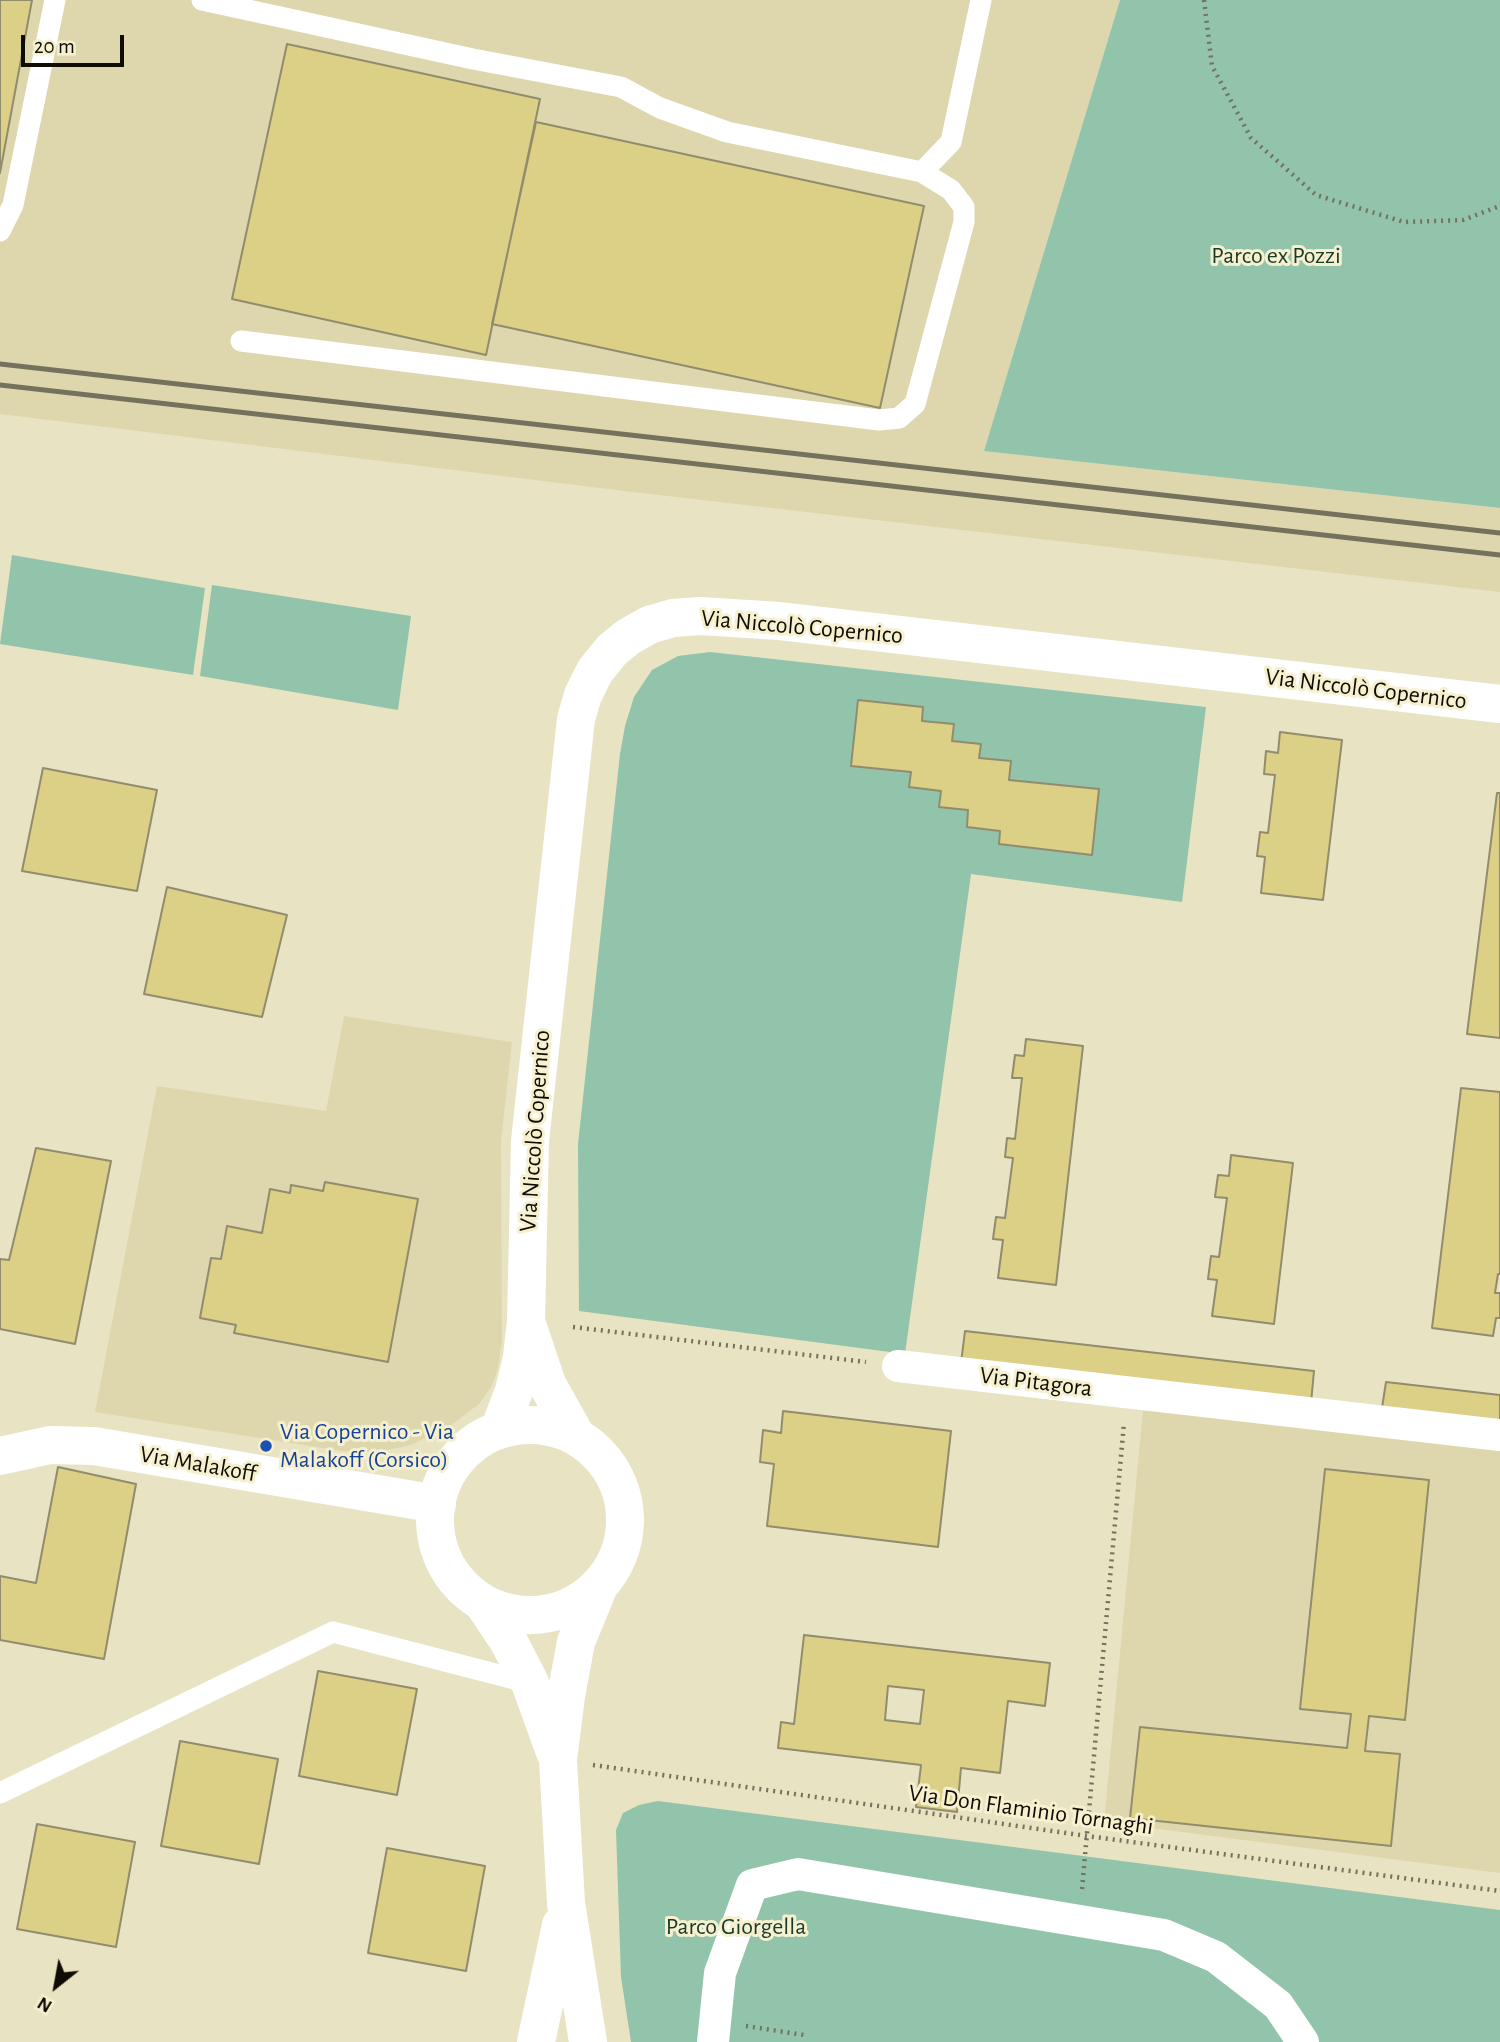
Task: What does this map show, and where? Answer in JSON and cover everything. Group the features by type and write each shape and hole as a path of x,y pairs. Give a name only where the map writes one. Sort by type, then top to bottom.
{"street":[{"name":"Via Niccolò Copernico","path":"499,1430 514,1391 522,1357 526,1321 530,1141 576,719 583,695 595,671 612,650 628,637 649,625 673,618 700,616 780,621 1500,704"},
{"path":"526,1321 547,1384 576,1436"},
{"name":"Via Pitagora","path":"898,1366 1500,1435"},
{"path":"588,2042 566,1903 558,1760 576,1642 600,1586 618,1558 624,1537 626,1516 623,1496 615,1476 597,1452 576,1436 551,1427 526,1425 499,1430 467,1449 454,1464 441,1487 435,1522 440,1552 462,1586 483,1603 503,1611 544,1615 583,1600 600,1586"},
{"name":"Via Malakoff","path":"0,1456 50,1445 94,1446 436,1504"},
{"path":"483,1603 509,1642 530,1683 558,1760"},
{"path":"715,2031 720,1973 752,1885 798,1874 1164,1935 1216,1957 1278,2005 1303,2042"},
{"path":"536,2042 566,1903"}],"lane":[{"path":"0,231 13,205 55,0"},
{"path":"202,0 621,88 660,108 727,132 922,172 951,190 964,207 964,222 915,404 900,418 879,420 241,341"},
{"path":"922,172 951,142 981,0"},
{"path":"0,1793 333,1632 530,1683"}],"path":[{"path":"1204,0 1212,66 1251,138 1316,195 1404,222 1463,220 1500,206"},
{"path":"573,1327 898,1366"},
{"path":"1079,1921 1127,1393"},
{"name":"Via Don Flaminio Tornaghi","path":"558,1760 1087,1836 1500,1891"},
{"path":"715,2031 804,2035"}],"shaded area":[{"path":"0,0 1120,0 984,451 1500,508 1500,592 624,491 0,414"},
{"path":"344,1016 512,1042 501,1141 502,1341 497,1372 491,1387 479,1404 450,1426 411,1445 378,1452 342,1451 95,1412 157,1086 326,1111"},
{"path":"1143,1410 1500,1449 1500,1873 1104,1822"}],"green space":[{"name":"Parco ex Pozzi","path":"1120,0 1500,0 1500,508 984,451"},
{"path":"12,555 205,588 193,675 0,644"},
{"path":"212,585 411,616 398,710 200,676"},
{"path":"710,652 1206,707 1182,902 971,874 905,1354 579,1311 578,1144 625,726 634,697 652,670 678,656"},
{"name":"Parco Giorgella","path":"658,1801 1500,1910 1500,2042 631,2042 621,1977 616,1830 623,1813 639,1805"}],"building":[{"path":"0,0 32,0 0,173"},
{"path":"287,44 540,99 486,355 232,299"},
{"path":"536,122 924,206 880,408 492,324"},
{"path":"858,700 923,707 922,721 954,724 952,741 981,744 979,758 1011,761 1009,780 1099,789 1092,855 999,844 1000,831 967,827 968,810 939,807 941,791 909,787 911,772 851,766"},
{"path":"1280,732 1342,740 1323,900 1261,893 1265,857 1257,856 1260,832 1268,833 1275,775 1264,774 1266,751 1278,753"},
{"path":"43,768 157,790 137,891 22,871"},
{"path":"1497,793 1500,793 1500,1038 1467,1034"},
{"path":"167,887 287,915 262,1017 144,994"},
{"path":"1026,1039 1083,1046 1056,1285 998,1278 1003,1240 993,1239 996,1217 1005,1218 1013,1158 1005,1157 1007,1138 1015,1139 1022,1078 1012,1078 1015,1055 1024,1056"},
{"path":"1461,1088 1500,1092 1500,1274 1495,1293 1500,1293 1500,1318 1496,1318 1493,1336 1432,1328"},
{"path":"36,1148 111,1161 75,1344 0,1329 0,1259 9,1260"},
{"path":"1231,1155 1293,1163 1274,1324 1212,1316 1217,1280 1208,1279 1211,1256 1219,1257 1227,1198 1215,1197 1218,1175 1229,1176"},
{"path":"325,1182 418,1199 388,1362 234,1333 236,1325 200,1318 211,1258 221,1259 227,1226 262,1233 270,1189 290,1193 291,1185 323,1191"},
{"path":"965,1331 1314,1371 1311,1403 961,1363"},
{"path":"1386,1382 1500,1395 1500,1422 1382,1408"},
{"path":"783,1411 951,1431 938,1547 767,1526 774,1464 760,1462 763,1430 781,1433"},
{"path":"58,1467 136,1484 104,1659 0,1640 0,1576 36,1583"},
{"path":"1325,1469 1429,1480 1405,1720 1369,1716 1365,1751 1400,1754 1391,1846 1130,1818 1140,1727 1347,1748 1351,1714 1300,1709"},
{"path":"804,1635 1050,1663 1045,1706 1008,1701 1000,1773 961,1768 957,1812 916,1807 921,1765 778,1748 781,1722 794,1724","holes":["888,1686 924,1690 920,1724 885,1720"]},
{"path":"318,1671 417,1689 397,1795 299,1776"},
{"path":"180,1741 278,1759 259,1864 161,1846"},
{"path":"37,1824 135,1842 116,1947 17,1929"},
{"path":"387,1848 485,1866 466,1971 368,1953"}],"railway":[{"path":"0,364 1500,533"},
{"path":"0,385 1500,555"}],"place":[{"name":"Via Copernico - Via Malakoff (Corsico)","path":"266,1446"}]}
